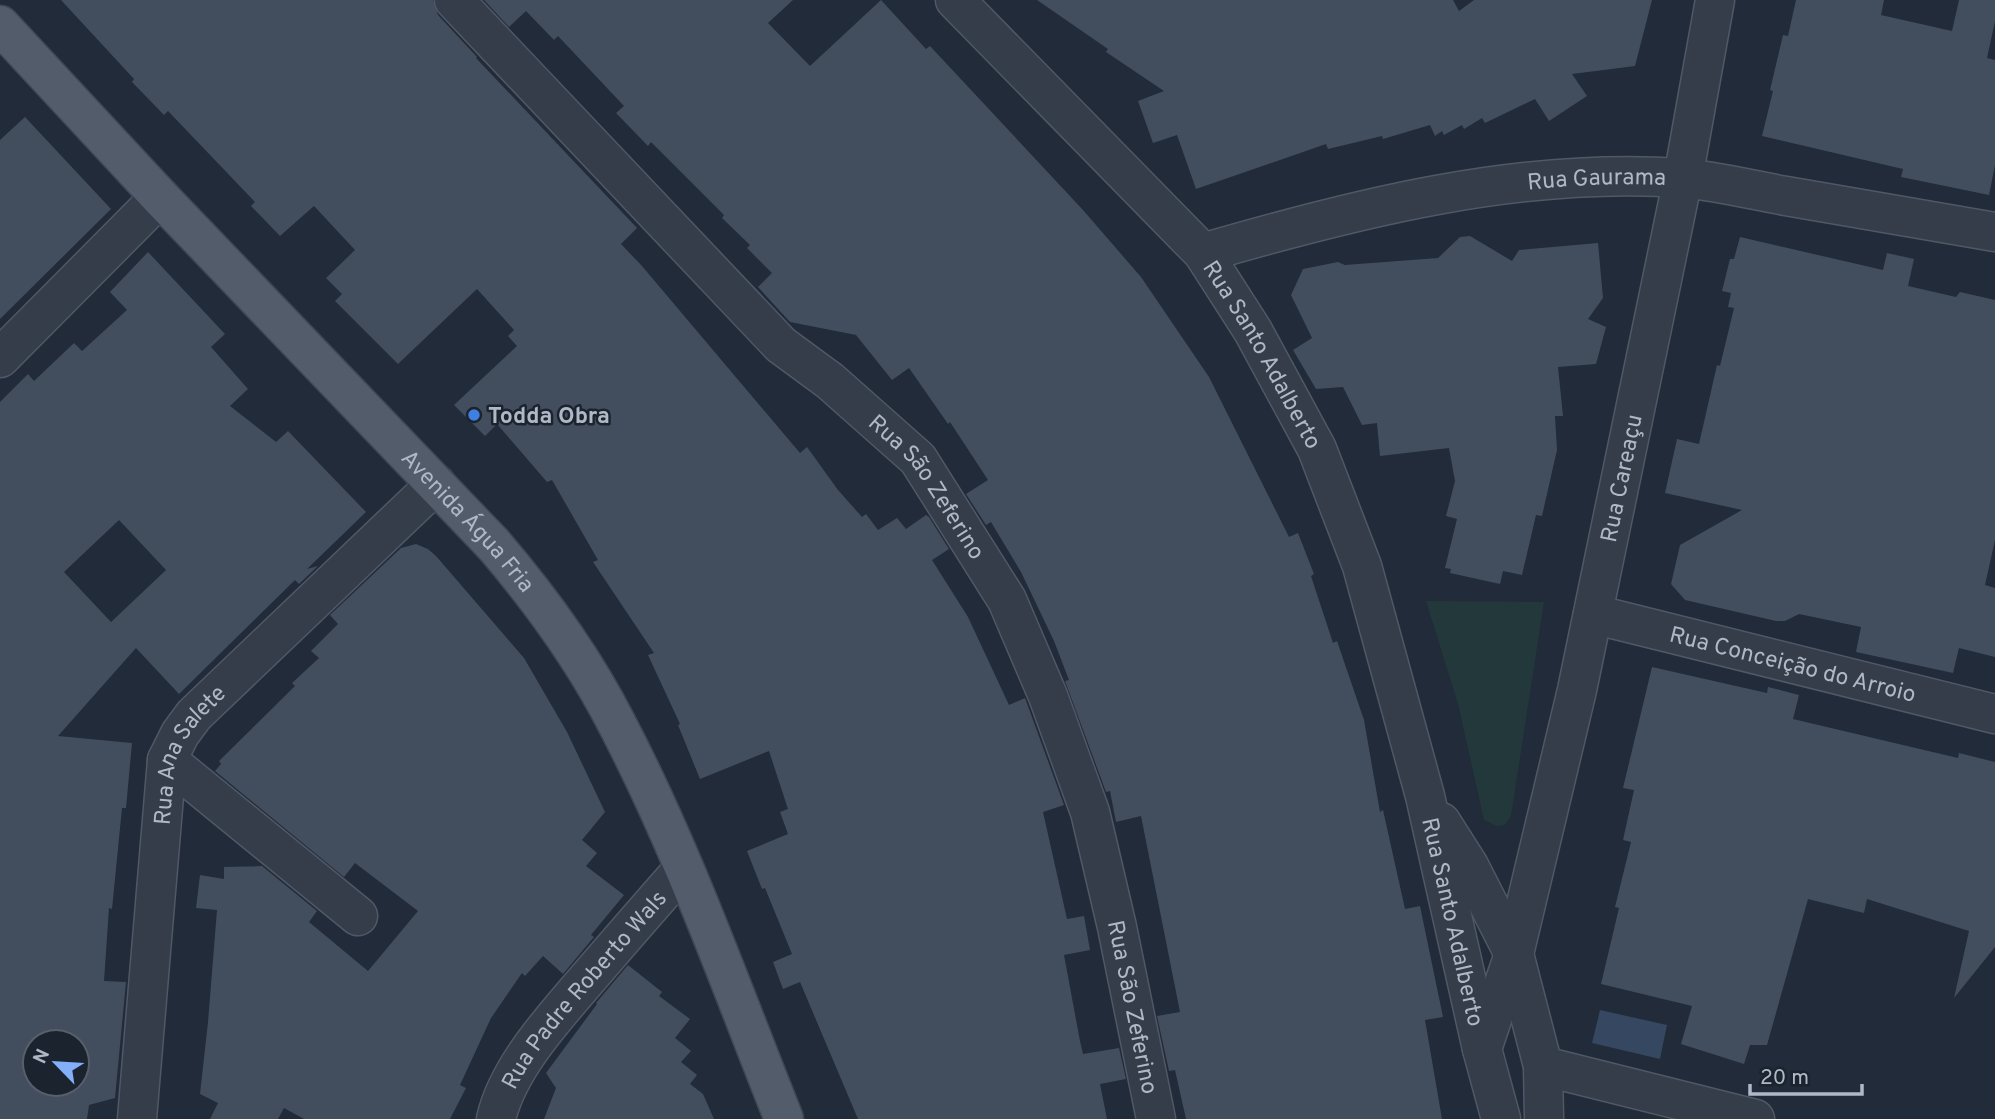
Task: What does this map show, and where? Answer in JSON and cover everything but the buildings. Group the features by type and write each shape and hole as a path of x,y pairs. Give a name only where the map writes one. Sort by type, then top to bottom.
{"main road":[{"name":"Avenida Água Fria","path":"0,25 160,197 436,484 527,584 570,644 616,722 656,803 784,1119"}],"street":[{"name":"Rua São Zeferino","path":"454,0 781,345 830,381 918,459 992,576 1007,600 1048,695 1090,812 1117,927 1156,1119"},
{"name":"Rua Santo Adalberto","path":"955,0 1203,253 1253,331 1317,449 1362,566 1425,796 1482,1049 1501,1119"},
{"name":"Rua Careaçu","path":"1482,1049 1514,954 1593,614 1683,178 1715,0"},
{"name":"Rua Gaurama","path":"1203,253 1300,224 1391,204 1490,187 1586,177 1683,178 1995,232"},
{"path":"0,358 160,197"},
{"name":"Rua Ana Salete","path":"137,1119 167,760 180,734 194,715 436,484"},
{"name":"Rua Conceição do Arroio","path":"1593,614 1995,715"},
{"path":"167,760 358,916"},
{"name":"Rua Santo Adalberto","path":"1425,796 1469,866 1514,954 1543,1066 1544,1119"},
{"name":"Rua Padre Roberto Wals","path":"496,1119 500,1100 515,1071 561,1010 684,868"},
{"path":"1543,1066 1755,1119"}],"green space":[{"path":"1426,601 1544,602 1511,816 1505,825 1497,826 1484,820 1458,704"}],"water":[{"path":"1600,1010 1667,1025 1660,1059 1592,1043"}],"place":[{"name":"Todda Obra","path":"474,415"}]}
